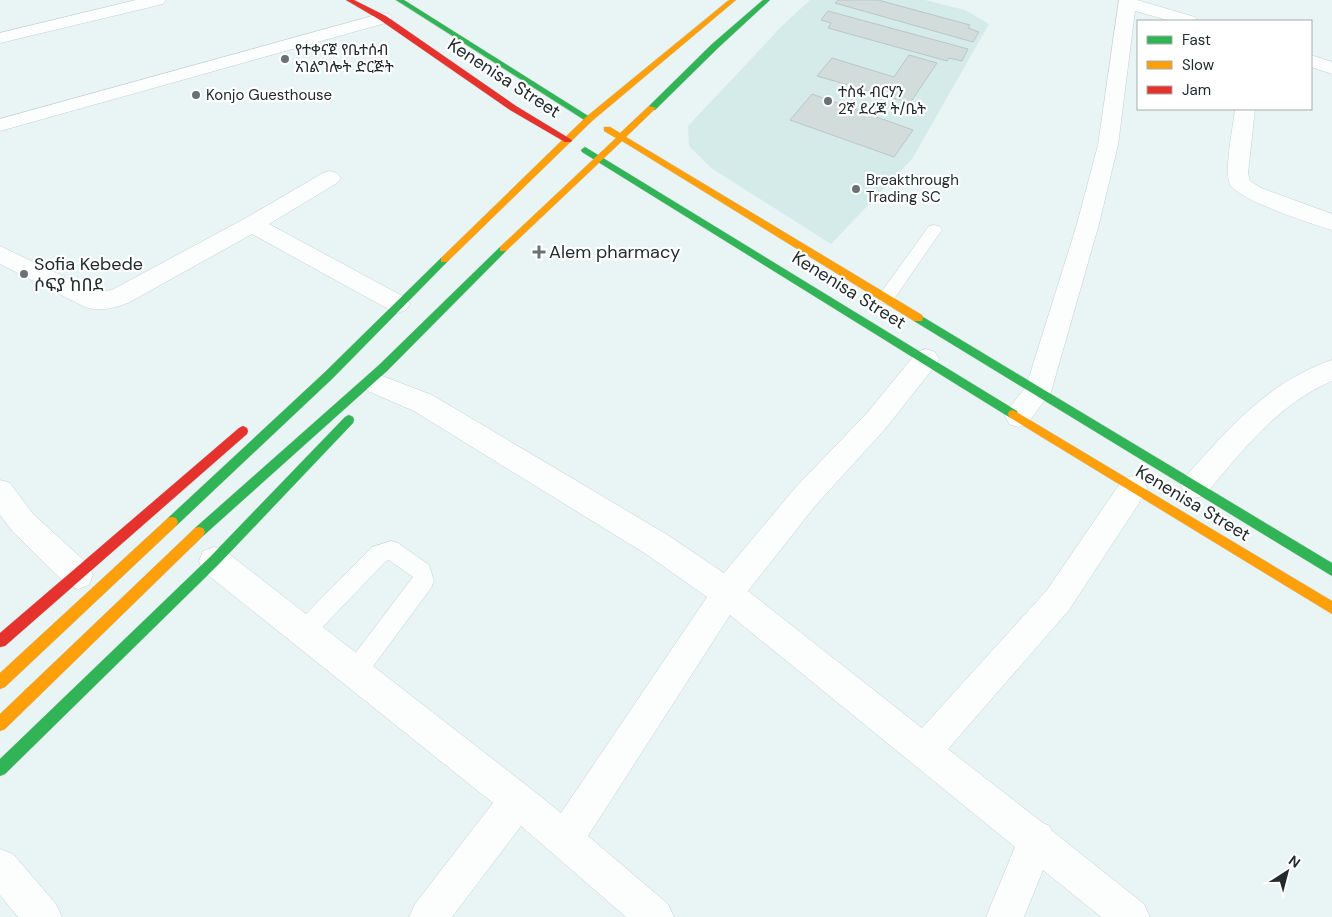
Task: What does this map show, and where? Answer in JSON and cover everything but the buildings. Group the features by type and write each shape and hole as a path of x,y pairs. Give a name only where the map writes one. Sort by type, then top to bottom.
{"main road":[{"name":"Kenenisa Street","path":"349,0 383,18 513,108 601,158 1133,488 1332,608"},
{"name":"Kenenisa Street","path":"399,0 435,20 540,91 622,138 1332,570"},
{"path":"0,682 173,522 351,352 589,119 733,0"},
{"path":"739,0 764,3"},
{"path":"0,768 205,548 377,381 514,238 622,138 715,46 764,3"},
{"path":"334,355 351,352"},
{"path":"0,724 205,548 356,413"},
{"path":"0,641 249,426"}],"street":[{"path":"0,38 157,0"},
{"path":"1018,416 1038,392 1088,224 1108,145 1128,1 1186,20"},
{"path":"0,125 383,18"},
{"path":"1312,61 1332,68"},
{"path":"1245,110 1238,172 1240,184 1253,193 1332,222"},
{"path":"0,254 93,301 120,297 252,224 330,178"},
{"path":"252,224 398,304"},
{"path":"565,839 727,593 805,497 876,421 926,359"},
{"path":"1195,486 1246,427 1290,389 1332,370"},
{"path":"377,381 423,403 656,544 727,593 924,752 1037,839 1131,917"},
{"path":"924,752 1058,600 1133,488"},
{"path":"0,492 22,524 78,575"},
{"path":"205,548 304,631 518,800 655,917"},
{"path":"428,917 518,800"},
{"path":"1005,917 1037,839"},
{"path":"0,868 43,917"}],"lane":[{"path":"886,298 934,230"},
{"path":"304,631 379,554 391,550 422,572 424,582 355,672"}],"shaded area":[{"name":"ተስፋ ብርሃን 2ኛ ደረጃ ት/ቤት","path":"810,0 925,0 965,10 989,24 912,159 831,244 711,168 689,146 688,126 783,25"}],"traffic: fast":[{"path":"399,0 589,119"},
{"path":"652,108 715,46 767,0"},
{"path":"585,150 1013,414"},
{"path":"199,532 383,368 503,249"},
{"path":"172,522 329,375 444,260"},
{"path":"918,318 1332,570"},
{"path":"0,769 214,561 349,420"}],"traffic: slow":[{"path":"444,260 589,119 733,0"},
{"path":"503,249 652,108"},
{"path":"607,129 918,318"},
{"path":"1013,414 1332,608"},
{"path":"0,682 172,522"},
{"path":"0,724 199,532"}],"traffic: jam":[{"path":"349,0 383,18 513,108 568,140"},
{"path":"0,641 243,431"}],"place":[{"name":"የተቀናጀ የቤተሰብ አገልግሎት ድርጅት","path":"285,59"},
{"name":"Konjo Guesthouse","path":"196,95"},
{"name":"ተስፋ ብርሃን 2ኛ ደረጃ ት/ቤት","path":"828,101"},
{"name":"Breakthrough Trading SC","path":"856,189"},
{"name":"Alem pharmacy","path":"539,252"},
{"name":"Sofia Kebede ሶፍያ ከበደ","path":"24,274"}]}
